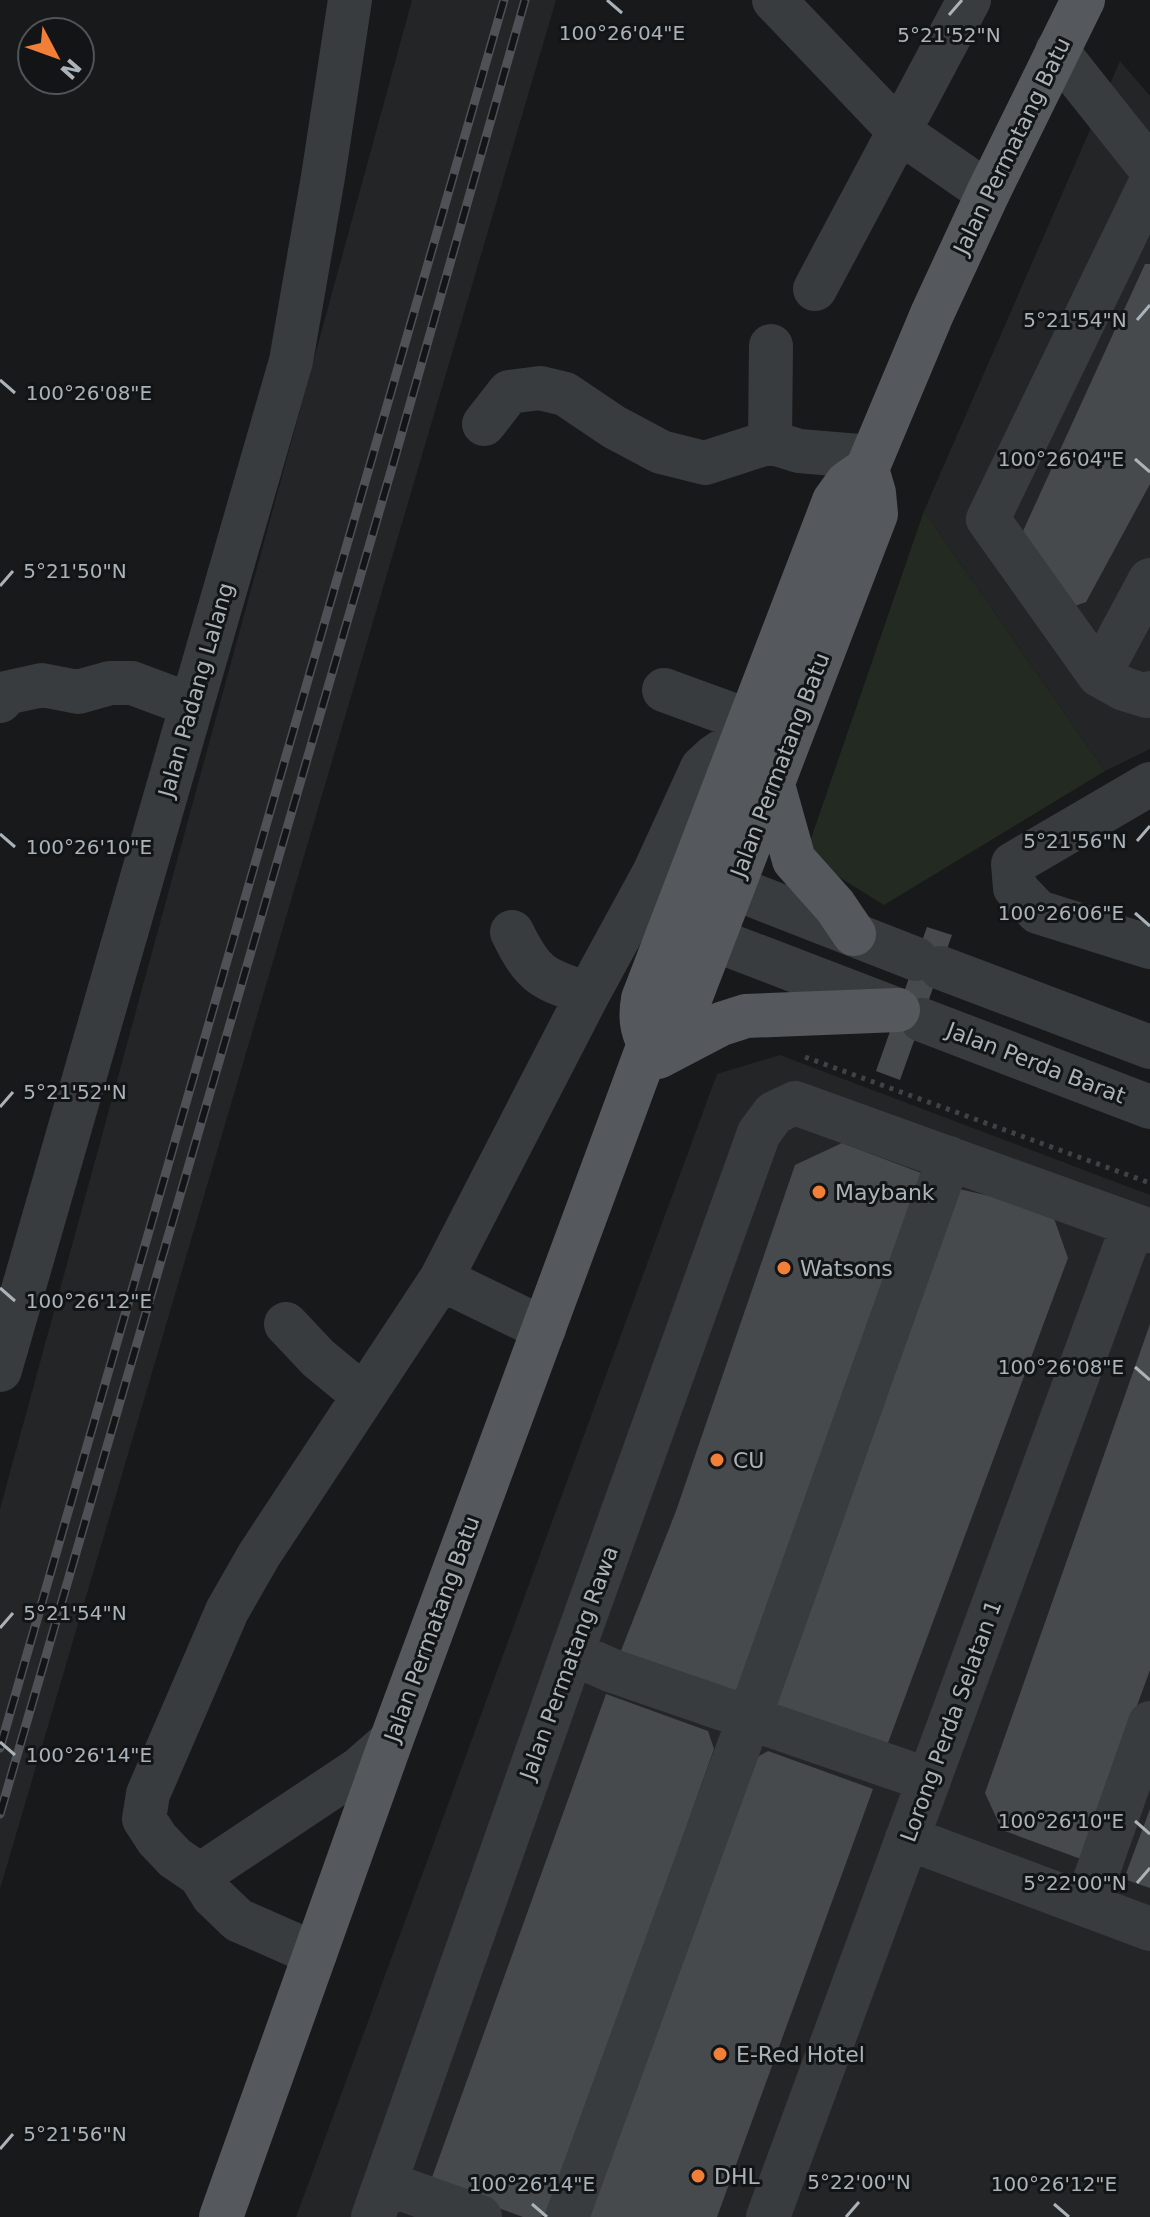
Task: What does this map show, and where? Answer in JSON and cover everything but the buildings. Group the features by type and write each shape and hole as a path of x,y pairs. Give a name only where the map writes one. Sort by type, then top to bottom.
{"main road":[{"name":"Jalan Permatang Batu","path":"221,2217 391,1741 645,1056 641,1016 643,999 671,923 673,871 746,730 834,501 847,483 869,463 988,193 1083,0"},
{"name":"Jalan Permatang Batu","path":"645,1056 685,1012 876,514 869,463"},
{"path":"773,785 794,860 835,906 854,934"},
{"path":"645,1056 746,1016 910,1015"}],"street":[{"name":"Jalan Padang Lalang","path":"0,1370 291,361 350,0"},
{"path":"774,0 900,132 988,193"},
{"path":"815,289 969,0"},
{"path":"1057,51 1150,168"},
{"path":"1150,184 988,519 1099,675 1124,689 1147,696 1150,693"},
{"path":"770,442 771,346"},
{"path":"484,424 509,392 540,388 565,394 614,427 661,452 705,463 770,442 799,451 869,463"},
{"path":"1099,675 1150,580"},
{"path":"0,701 6,693 42,685 78,692 110,683 132,683 191,705"},
{"path":"664,690 746,730"},
{"path":"1150,784 1013,864 1015,888 1038,912 1150,947"},
{"path":"315,1954 238,1920 213,1896 200,1875 175,1858 157,1839 144,1819 148,1794 227,1611 259,1555 441,1279 588,994 673,871 733,888 1150,1047"},
{"name":"Jalan Perda Barat","path":"671,923 1150,1107"},
{"path":"512,932 526,962 549,981 588,994"},
{"name":"Jalan Permatang Rawa","path":"379,2200 759,1133 774,1113 795,1103 949,1158"},
{"path":"567,2217 949,1158 1141,1228"},
{"name":"Lorong Perda Selatan 1","path":"768,2217 907,1838 1141,1228"},
{"path":"441,1279 544,1329"},
{"path":"286,1324 318,1358 364,1396"},
{"path":"572,1653 613,1671 929,1780"},
{"path":"1086,1905 1150,1723"},
{"path":"200,1875 338,1784 391,1741"},
{"path":"907,1838 1150,1929"},
{"path":"379,2200 480,2217"}],"path":[{"path":"802,1056 1150,1183"}],"shaded area":[{"path":"412,0 556,0 0,1889 0,1509"},
{"path":"1120,61 1150,96 1150,749 1105,771 924,511"},
{"path":"924,511 1105,771 884,905 805,856"},
{"path":"780,1055 1150,1195 1150,2217 296,2217 717,1074"}],"railway":[{"path":"0,1748 504,0"},
{"path":"0,1814 525,0"}],"place":[{"name":"Maybank","path":"819,1192"},
{"name":"Watsons","path":"784,1268"},
{"name":"CU","path":"717,1460"},
{"name":"E-Red Hotel","path":"720,2054"},
{"name":"DHL","path":"698,2176"}]}
